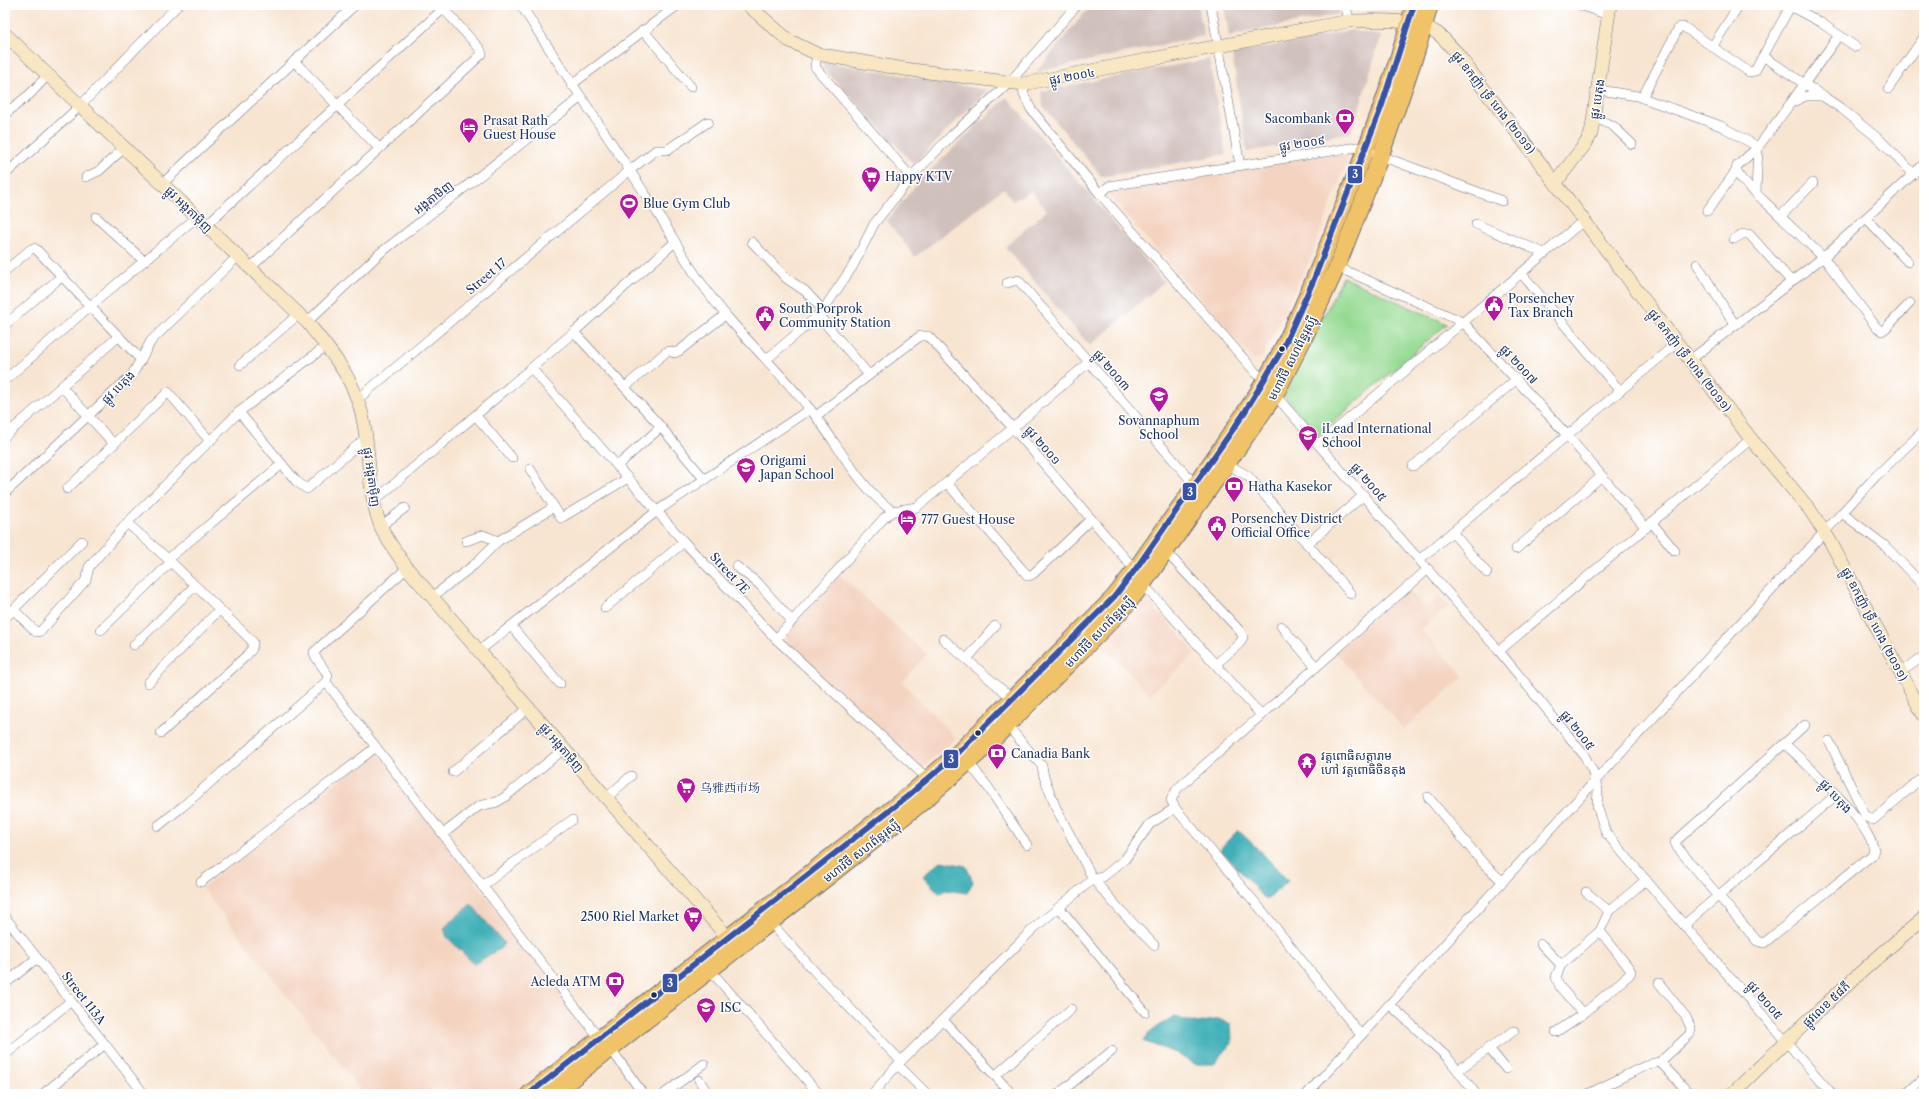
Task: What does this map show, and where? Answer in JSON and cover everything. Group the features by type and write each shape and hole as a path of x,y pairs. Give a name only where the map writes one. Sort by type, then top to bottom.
{"highway":[{"name":"មហាវិថី សហព័ន្ធរុស្ស៊ី","path":"530,1094 605,1044 710,970 771,923 818,876 928,779 1007,725 1124,608 1166,553 1275,395 1337,267 1381,155 1416,26 1414,5"},
{"name":"មហាវិថី សហព័ន្ធរុស្ស៊ី","path":"553,1094 605,1044 728,938 919,805 969,763 982,741 1012,699 1114,597 1195,485 1265,378 1289,332 1318,270 1416,26 1430,5"}],"street":[{"path":"5,172 9,171 80,106 178,5"},
{"path":"162,184 355,5"},
{"path":"521,5 571,85 702,284 725,315 767,359 816,416 857,474 884,505 894,511"},
{"path":"571,85 678,5"},
{"name":"ផ្លូវ ២០០៤","path":"748,5 788,40 817,54 904,69 1023,84 1349,21 1386,19 1416,26"},
{"path":"767,359 821,313 853,266 874,224 911,177 952,135 1009,83 1077,5"},
{"path":"1211,5 1220,47 1240,165"},
{"path":"1346,5 1349,21"},
{"path":"1580,5 1609,10"},
{"path":"1712,46 1739,5"},
{"path":"1642,98 1679,27 1684,27 1749,72 1755,71 1791,6 1856,47"},
{"path":"5,380 144,261 202,221 337,105 442,7 480,49 482,54 378,148 250,268"},
{"name":"ផ្លូវ បេតុង","path":"1556,182 1586,144 1591,134 1599,90 1609,10"},
{"name":"ផ្លូវ ឧកញ៉ា ទ្រី ហេង (២០១១)","path":"1416,26 1437,33 1455,51 1751,439 1810,510 1825,532 1923,714"},
{"path":"643,30 691,87"},
{"name":"ផ្លូវ អង្តតាម៉ិញ","path":"5,34 303,318 326,346 347,377 358,399 367,437 374,501 381,526 389,543 407,568 728,938"},
{"path":"1707,211 1736,172 1737,166 1758,147 1806,83 1839,35"},
{"path":"1888,89 1924,37"},
{"path":"817,54 814,66 911,177"},
{"path":"1763,56 1824,96 1880,140 1914,174"},
{"path":"294,61 378,148"},
{"path":"5,114 30,94 48,76"},
{"path":"1023,84 1024,95 1031,109 1100,194 1252,368 1265,378"},
{"path":"1599,90 1642,98 1721,126 1758,147"},
{"path":"1790,104 1806,96 1824,96"},
{"name":"អង្គតាមិញ","path":"240,365 303,318 379,254 580,98"},
{"path":"1594,118 1613,126 1632,144"},
{"name":"Street 17","path":"358,399 629,171 656,150 667,150 708,122"},
{"name":"ផ្លូវ ២០០៩","path":"1100,194 1109,186 1357,147 1502,201"},
{"path":"1756,192 1758,147"},
{"path":"86,177 99,171 124,148"},
{"path":"1690,360 1823,257 1924,164"},
{"path":"1736,172 1823,257 1877,328 1882,331 1886,328 1910,303"},
{"path":"1781,216 1813,183"},
{"path":"96,217 144,261"},
{"path":"1866,218 1908,262"},
{"path":"1320,443 1584,220"},
{"path":"1476,224 1544,253"},
{"path":"1734,239 1743,234 1749,234 1791,281"},
{"path":"374,501 574,332 675,242"},
{"path":"752,242 786,278 805,291 868,375 816,416"},
{"path":"5,271 31,249 37,250 89,307 141,360"},
{"name":"ផ្លូវ បេតុង","path":"5,493 132,375 151,341 238,256"},
{"path":"1697,264 1735,325"},
{"name":"ផ្លូវ ២០០៧","path":"1337,267 1463,322 1568,435 1602,476 1675,551"},
{"path":"1521,273 1620,391"},
{"path":"5,325 61,277"},
{"name":"ផ្លូវ ២០០៣","path":"1007,283 1018,280 1195,485"},
{"path":"625,388 666,352 670,351 674,353 679,351 725,315"},
{"path":"574,332 706,480"},
{"path":"5,436 119,336"},
{"name":"ផ្លូវ ២០០១","path":"868,375 920,336 930,338 1013,428 1135,570"},
{"path":"1420,559 1677,343"},
{"path":"14,610 36,632 41,631 86,580 89,567 127,523 239,412 326,346"},
{"path":"776,640 884,518 894,511 917,507 1013,428 1089,362"},
{"name":"Street 7E","path":"531,368 684,542 776,640 928,779"},
{"path":"1413,466 1517,379"},
{"path":"62,387 114,444"},
{"path":"67,489 168,392 210,441"},
{"name":"ផ្លូវ ២០០៥","path":"1275,395 1320,443 1499,651 1584,755 1596,781 1598,790 1597,806 1606,833 1684,926 1832,1094"},
{"path":"479,651 657,511 706,480 810,409"},
{"path":"239,412 296,481 307,489 367,437"},
{"path":"476,416 512,458"},
{"path":"617,466 661,428"},
{"path":"1307,1094 1876,476 1924,430"},
{"path":"1499,651 1751,439"},
{"path":"101,630 169,560 282,464"},
{"path":"1227,464 1248,476 1351,594"},
{"path":"530,469 561,518 628,478"},
{"path":"1516,549 1602,476"},
{"path":"947,483 1028,576 1033,574 1091,519"},
{"path":"1307,544 1364,495"},
{"path":"432,597 474,565 498,541 554,506"},
{"path":"381,526 405,508"},
{"path":"1842,513 1884,545 1924,586"},
{"path":"127,523 169,560 253,642 252,649 161,733"},
{"path":"1452,532 1487,573"},
{"path":"466,541 483,535 498,541"},
{"path":"5,618 82,541"},
{"path":"605,608 684,542"},
{"path":"1166,553 1240,631 1243,637 1240,643 1216,664"},
{"path":"736,566 759,584 792,621"},
{"path":"158,826 326,682 328,675 315,656 314,652 407,568"},
{"path":"1361,1035 1264,913 1175,808 1171,800 1177,789 1428,569"},
{"path":"1143,584 1261,715"},
{"path":"134,645 195,586"},
{"path":"148,683 219,610"},
{"path":"511,626 560,684"},
{"path":"967,659 995,626"},
{"path":"1281,626 1316,666"},
{"path":"943,639 1012,699"},
{"path":"1900,672 1924,656"},
{"path":"326,682 643,1094"},
{"path":"453,772 528,708"},
{"path":"1007,725 1042,766 1044,777 1056,808 1093,879 1120,910 1154,945"},
{"path":"1718,895 1677,847 1675,842 1785,744 1804,725"},
{"path":"1829,741 1866,817 1869,820 1873,820 1924,776"},
{"name":"ផ្លូវ បេតុង","path":"1718,895 1757,941 1764,942 1872,856 1873,845 1864,829 1836,795 1785,744"},
{"path":"201,882 376,747"},
{"path":"443,834 479,806 491,804 501,799 564,749"},
{"path":"969,763 988,787 1027,845"},
{"path":"606,798 631,776"},
{"path":"1684,926 1718,895 1836,795"},
{"path":"1428,797 1483,863 1503,882"},
{"path":"872,1094 900,1063 1033,929 1093,879 1103,877 1125,859 1150,824 1175,808"},
{"path":"482,886 572,820"},
{"path":"1583,1014 1560,987 1556,977 1562,964 1600,931 1609,911 1646,880"},
{"path":"1586,892 1609,911"},
{"path":"1059,908 1145,1012"},
{"name":"Street 113A","path":"5,917 144,1094"},
{"path":"771,923 927,1094"},
{"name":"ផ្លូវលេខ ៥៨ភី","path":"1732,1094 1785,1042 1922,923"},
{"path":"1556,1032 1583,1014 1631,972 1600,931"},
{"path":"1541,944 1562,964"},
{"path":"5,984 37,958"},
{"path":"710,970 819,1094"},
{"path":"1588,1094 1649,1064 1660,1062 1690,1034 1691,1028 1686,1018 1659,982"},
{"path":"5,1055 71,1001"},
{"path":"1389,1004 1447,1057 1476,1094"},
{"path":"996,1076 1071,1009"},
{"path":"943,1020 1012,1094"},
{"path":"1458,1070 1488,1047 1514,1031"},
{"path":"43,1094 105,1044"},
{"path":"1488,1047 1506,1069"},
{"path":"1058,1094 1112,1050"},
{"path":"1660,1062 1690,1094"},
{"path":"664,1094 704,1064"},
{"path":"1906,1094 1924,1078"},
{"path":"699,1080 707,1094"}],"shaded area":[{"path":"1091,5 1198,5 1204,36 1036,72"},
{"path":"1224,5 1338,5 1340,14 1229,36"},
{"path":"1352,30 1381,36 1352,132 1247,152 1232,54"},
{"path":"1209,59 1226,154 1102,177 1043,106 1041,91"},
{"path":"826,62 987,90 914,164 821,66"},
{"path":"1007,97 1164,282 1090,346 1005,247 1047,210 1031,191 1012,201 1004,188 915,257 887,221 920,180"},
{"path":"1351,151 1312,254 1262,358 1253,359 1107,193 1110,189"},
{"path":"838,574 927,654 902,682 956,738 920,770 786,643 786,633"},
{"path":"1407,589 1426,608 1439,597 1448,607 1421,630 1464,676 1404,729 1335,652"},
{"path":"1143,595 1196,653 1150,695 1099,641"},
{"path":"373,754 379,755 592,1035 518,1094 364,1094 202,888"}],"green space":[{"path":"1343,277 1447,324 1318,435 1284,396"}],"water":[{"path":"1238,830 1288,881 1266,900 1220,849"},
{"path":"941,861 966,866 973,882 967,893 945,890 940,894 923,876"},
{"path":"471,904 504,943 501,948 474,964 447,937 444,928"},
{"path":"1173,1017 1198,1023 1218,1019 1231,1024 1232,1043 1214,1064 1194,1064 1176,1053 1143,1041 1152,1030"}],"transit line":[{"name":"3","path":"529,1094 909,795 958,753 1114,597 1135,570 1243,415 1283,348 1314,279 1381,108 1414,5"}],"place":[{"name":"Sacombank","path":"1345,135"},
{"name":"Prasat Rath Guest House","path":"469,144"},
{"name":"Happy KTV","path":"871,193"},
{"name":"Blue Gym Club","path":"629,220"},
{"name":"Porsenchey Tax Branch","path":"1494,322"},
{"name":"South Porprok Community Station","path":"765,332"},
{"name":"Sovannaphum School","path":"1159,413"},
{"name":"iLead International School","path":"1308,452"},
{"name":"Origami Japan School","path":"746,484"},
{"name":"Hatha Kasekor","path":"1234,503"},
{"name":"777 Guest House","path":"907,536"},
{"name":"Porsenchey District Official Office","path":"1217,542"},
{"name":"Canadia Bank","path":"997,770"},
{"name":"វត្តពោធិសត្តារាម ហៅ វត្តពោធិចិនតុង","path":"1307,779"},
{"name":"乌雅西市场","path":"686,804"},
{"name":"2500 Riel Market","path":"693,933"},
{"name":"Acleda ATM","path":"615,998"},
{"name":"ISC","path":"706,1024"}]}
